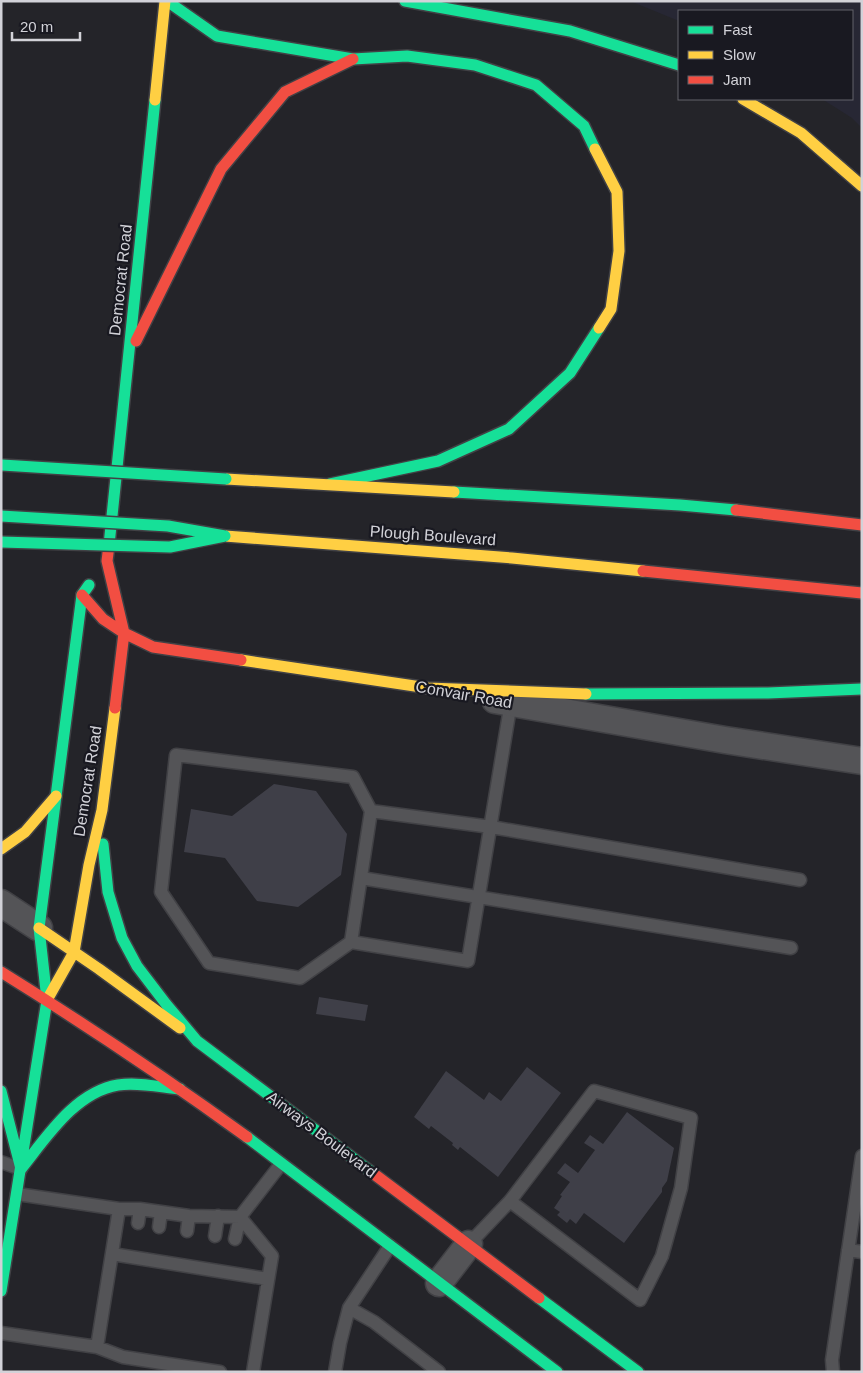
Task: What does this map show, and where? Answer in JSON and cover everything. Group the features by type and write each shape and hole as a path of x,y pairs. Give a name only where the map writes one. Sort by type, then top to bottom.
{"main road":[{"path":"166,1 217,36 353,59 407,56 475,65 536,85 584,126 617,192 619,252 611,309 570,373 509,429 438,461 330,484"},
{"name":"Democrat Road","path":"47,1000 74,952 102,810 124,633 107,561 166,1"},
{"path":"405,1 570,30 678,65"},
{"path":"129,355 221,169 285,92 353,59"},
{"path":"745,100 801,133 862,186"},
{"path":"2,465 680,506 784,515 862,525"},
{"name":"Plough Boulevard","path":"1,516 168,526 225,536 522,558 862,593"},
{"path":"1,542 170,547 225,536"},
{"name":"Democrat Road","path":"1,1291 47,1000 39,928 82,595 107,561"},
{"name":"Convair Road","path":"82,595 103,619 124,633 153,647 428,688"},
{"path":"428,688 588,694 768,693 862,689"},
{"path":"1,849 31,826 56,796"},
{"path":"102,810 104,865 108,896 123,940 136,964 155,991 197,1041"},
{"name":"Airways Boulevard","path":"39,928 197,1041 638,1372"},
{"path":"1,972 89,1026 182,1089 557,1372"},
{"path":"21,1169 59,1123 81,1103 104,1089 130,1085 182,1089"},
{"path":"1,1091 21,1169"}],"street":[{"name":"Convair Road","path":"428,688 725,740 862,761"},
{"name":"Airways Boulevard","path":"1,903 39,928"},
{"path":"439,1283 469,1244"}],"lane":[{"path":"351,942 370,811 353,777 176,755 161,892 208,962 300,978 351,942 468,961 511,702"},
{"path":"370,811 491,827 800,880"},
{"path":"361,878 792,948"},
{"path":"469,1244 510,1201 594,1091 691,1118 681,1188 662,1256 640,1300 510,1201"},
{"path":"833,1372 832,1360 862,1156"},
{"path":"1,1162 21,1169"},
{"path":"235,1239 240,1217 281,1164"},
{"path":"17,1194 119,1209 140,1208 189,1216 240,1217 272,1256 253,1372"},
{"path":"138,1224 140,1208"},
{"path":"97,1346 119,1209"},
{"path":"159,1227 161,1212"},
{"path":"187,1231 189,1216"},
{"path":"215,1236 218,1216"},
{"path":"336,1372 340,1344 349,1308 390,1246"},
{"path":"848,1250 862,1252"},
{"path":"112,1254 133,1252 231,1268 268,1279"},
{"path":"349,1308 374,1322 439,1372"},
{"path":"1,1333 97,1346 123,1357 220,1372"}],"shaded area":[{"path":"630,1 862,1 862,128 852,118 824,100 853,100 853,10 678,10 678,21"}],"building":[{"path":"274,784 316,791 347,834 341,875 298,907 257,901 225,858 184,852 191,809 232,816"},
{"path":"319,997 368,1005 365,1021 316,1014"},
{"path":"527,1067 561,1093 498,1177 460,1147 458,1150 452,1145 453,1143 431,1126 429,1129 414,1117 446,1071 484,1100 489,1092 501,1101"},
{"path":"627,1112 674,1148 667,1181 662,1188 662,1192 624,1243 584,1213 576,1224 570,1219 567,1223 557,1215 560,1212 554,1208 562,1196 560,1195 570,1182 557,1173 565,1163 578,1173 595,1150 584,1143 590,1135 603,1144"}],"traffic: fast":[{"path":"167,1 217,36 353,59 407,56 475,65 536,85 584,126 595,149"},
{"path":"405,1 570,31 678,65"},
{"path":"109,545 155,100"},
{"path":"330,484 438,461 509,429 570,373 599,328"},
{"path":"2,465 226,479"},
{"path":"454,492 736,510"},
{"path":"1,516 168,526 225,536"},
{"path":"1,542 170,547 225,536"},
{"path":"47,1000 39,928 82,595 89,585"},
{"path":"586,694 768,693 862,689"},
{"path":"103,844 108,892 122,938 137,966 166,1004 197,1041 374,1174"},
{"path":"1,1291 47,1000"},
{"path":"21,1169 51,1131 75,1106 103,1089 133,1084 180,1089"},
{"path":"1,1091 21,1169"},
{"path":"247,1137 557,1372"},
{"path":"539,1298 638,1372"}],"traffic: slow":[{"path":"155,100 165,1"},
{"path":"745,100 801,133 862,186"},
{"path":"595,149 617,192 619,251 611,309 599,328"},
{"path":"226,479 454,492"},
{"path":"225,536 512,558 643,571"},
{"path":"241,660 428,688 586,694"},
{"path":"47,1000 74,952 89,865 102,810 115,708"},
{"path":"1,849 25,832 56,796"},
{"path":"39,928 180,1028"}],"traffic: jam":[{"path":"136,341 221,169 285,92 353,59"},
{"path":"736,510 862,525"},
{"path":"109,545 107,561 124,633 115,708"},
{"path":"643,571 862,593"},
{"path":"82,595 103,619 124,633 153,647 241,660"},
{"path":"1,972 125,1052 247,1137"},
{"path":"374,1174 539,1298"}]}
